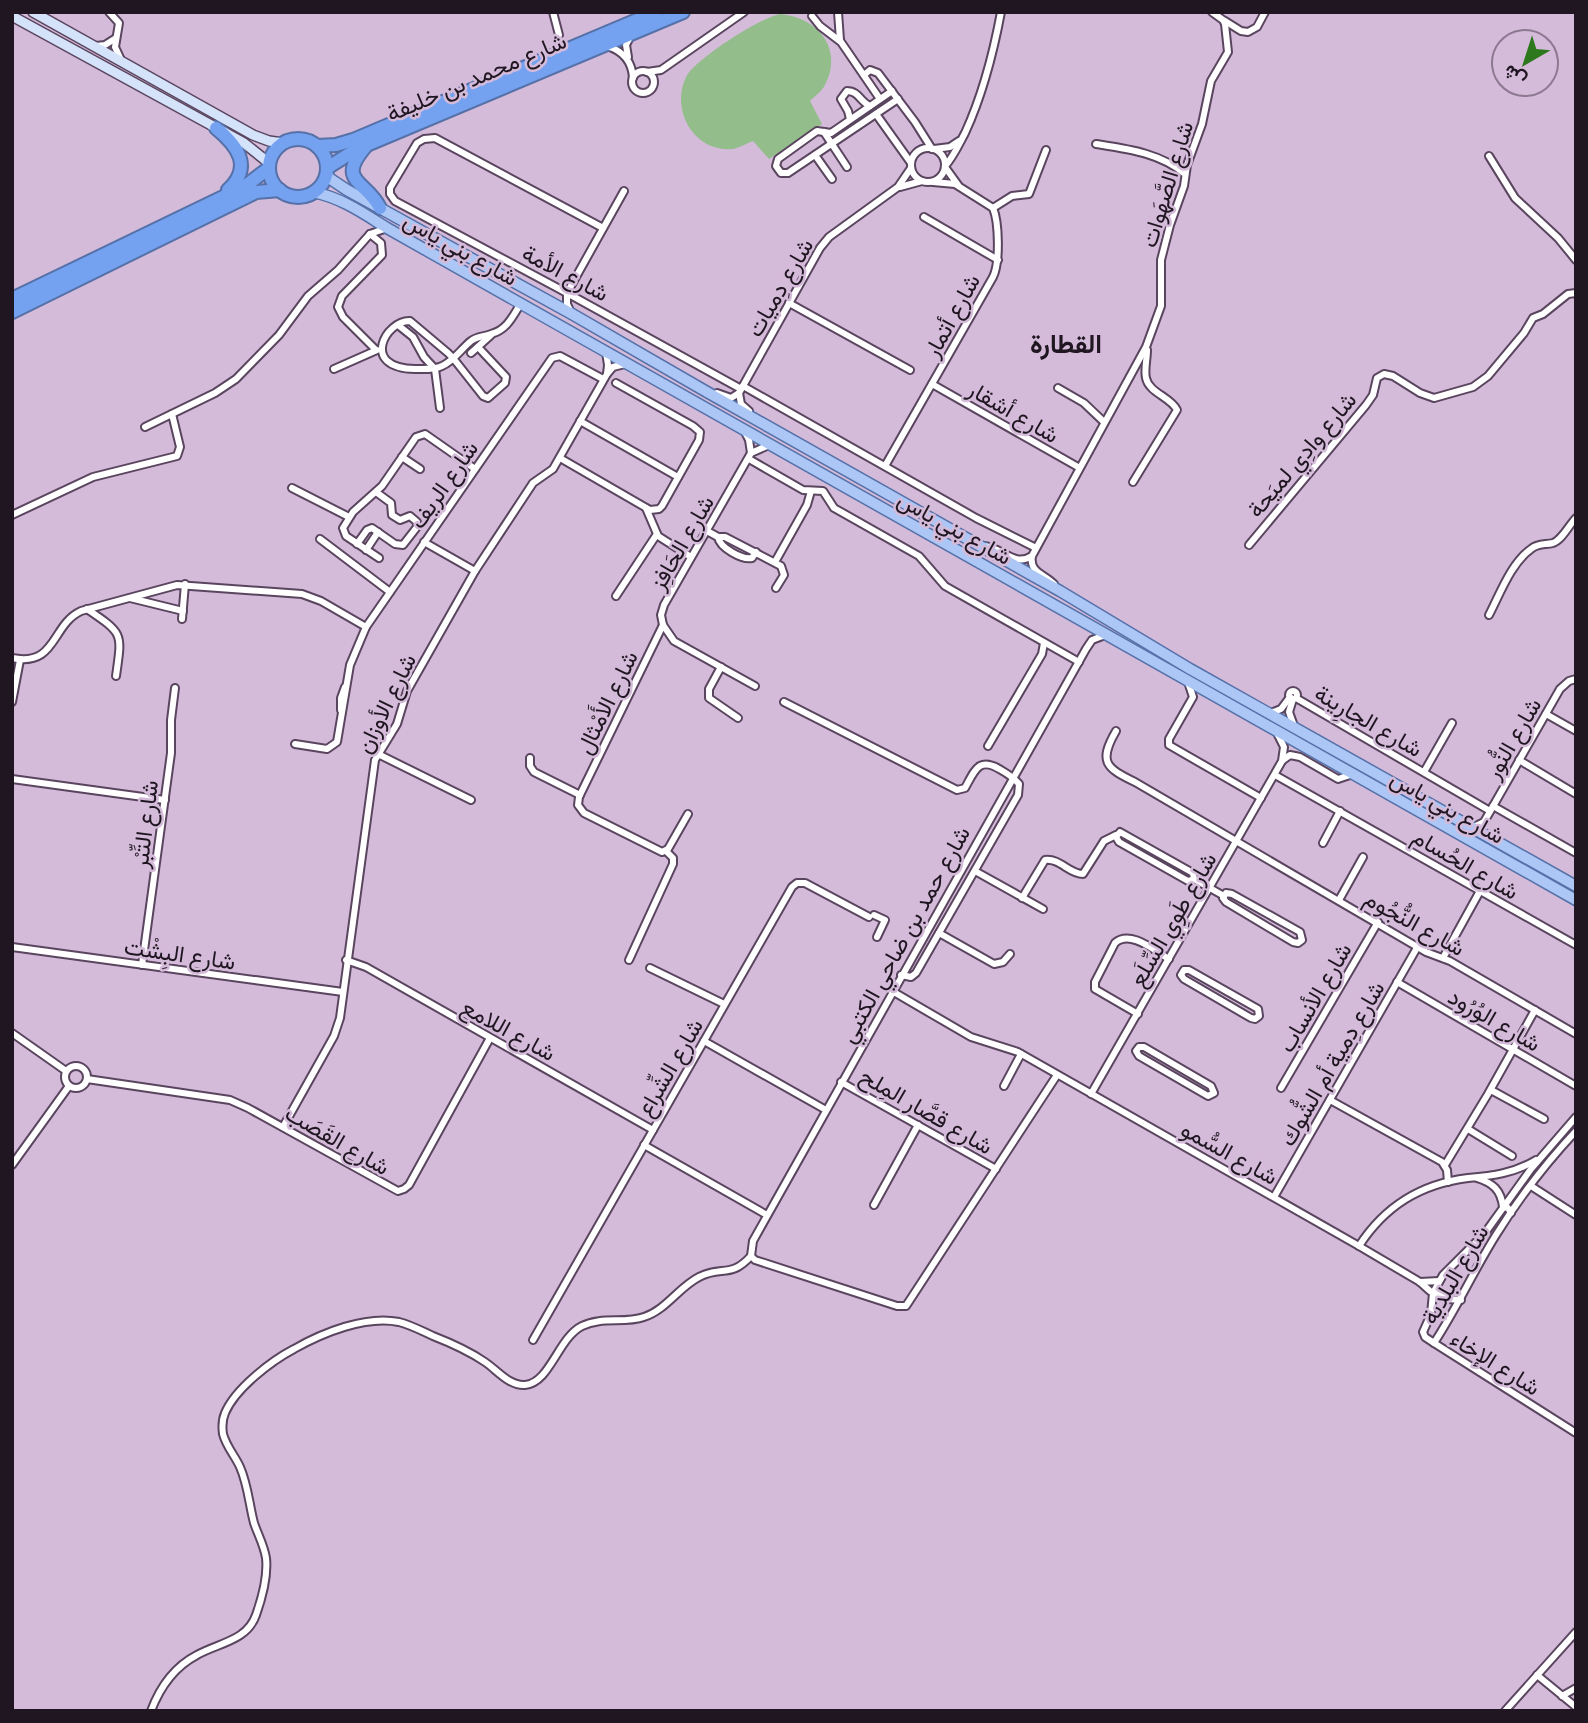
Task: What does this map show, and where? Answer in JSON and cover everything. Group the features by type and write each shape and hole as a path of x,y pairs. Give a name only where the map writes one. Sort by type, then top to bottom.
{"highway":[{"name":"شارع محمد بن خليفة","path":"317,146 336,145 353,140 656,12"},
{"name":"شارع محمد بن خليفة","path":"327,170 340,158 367,145 683,12"},
{"path":"216,128 237,151 242,166 237,181 221,198"},
{"path":"12,299 249,184 269,165 274,151 283,142 301,139 317,146 323,154 327,170 322,184 313,192 299,197 280,190 271,178 269,165"},
{"path":"367,145 356,158 352,173 357,183 373,197 380,208"},
{"path":"12,312 256,192 280,190"}],"main road":[{"path":"33,12 253,135 283,142"},
{"path":"12,16 244,143 269,165"},
{"name":"شارع بني ياس","path":"327,170 335,182 380,208 572,313 707,393 1576,886"},
{"name":"شارع بني ياس","path":"313,192 335,197 1576,900"},
{"path":"1062,609 1079,603"},
{"path":"1310,750 1317,750 1335,760 1340,753"}],"street":[{"path":"109,12 119,23 116,52 125,65"},
{"path":"553,12 559,34"},
{"path":"631,34 626,46 634,89 642,93 650,91 661,70 744,12"},
{"path":"933,182 941,176 963,137 987,79 1001,12"},
{"path":"1212,12 1241,31 1248,32 1257,27 1265,12"},
{"path":"812,16 841,42 880,99"},
{"path":"825,29 833,27 839,16"},
{"path":"839,16 841,42"},
{"name":"شارع الصَّهَوات","path":"1032,556 1146,347 1161,306 1161,255 1202,124 1211,81 1228,52 1223,20"},
{"path":"94,46 105,46 116,38"},
{"path":"605,46 619,51 636,68 646,72 654,83"},
{"path":"633,80 637,73 661,70"},
{"path":"864,75 868,71 876,71 933,149 942,156 945,166 959,186"},
{"path":"850,120 849,111 841,99 848,90 870,106"},
{"path":"892,91 831,133 817,131 778,159 776,164 781,173 788,173 898,99"},
{"path":"876,114 917,178 959,186 993,208 1012,196 1029,194 1046,150"},
{"path":"823,131 847,166"},
{"path":"911,165 918,151 950,147 963,137"},
{"name":"شارع الأمة","path":"603,228 435,138 424,139 416,144 391,185 390,194 397,202 976,518 1036,548"},
{"path":"1097,144 1158,157 1185,174"},
{"path":"815,155 832,179"},
{"path":"1489,156 1516,198 1531,215 1559,238 1576,260"},
{"name":"شارع دِميات","path":"898,187 911,165"},
{"name":"شارع دِميات","path":"741,389 829,237 898,187 922,181"},
{"path":"572,313 567,304 567,293 624,191"},
{"name":"شارع أتمار","path":"885,466 995,273 998,260 993,208"},
{"path":"365,214 371,225 370,234"},
{"path":"924,218 998,260"},
{"path":"145,428 215,393 236,379 279,335 308,296 338,270 370,234 387,228"},
{"path":"370,234 382,245 382,255 342,296 338,307 343,317 379,349 388,363 398,368 435,369 453,358 475,338 492,334"},
{"name":"شارع وادِي لميَحة","path":"1249,545 1366,405 1373,395 1377,378 1384,374 1393,376 1420,393 1434,398 1473,387 1488,376 1533,318 1543,314 1568,294 1576,293"},
{"path":"471,353 492,334 505,327 521,303"},
{"path":"789,303 910,370"},
{"path":"334,369 379,349 387,334 405,321 415,324 453,358 483,396 490,398 505,383 506,377 478,347"},
{"path":"398,325 413,337 424,357 435,369 440,408"},
{"path":"1133,482 1177,410 1174,404 1146,380 1146,347"},
{"path":"605,376 608,365 606,352"},
{"name":"شارع الريف","path":"295,744 327,748 334,746 353,655 366,626 552,358 560,356 605,376"},
{"path":"605,376 617,365 627,363"},
{"name":"شارع الأوزان","path":"282,1127 334,1036 340,1018 372,771 378,754 397,724 407,691 475,571 533,483 550,472 605,376"},
{"path":"559,458 646,508 654,511 659,509 699,440 700,432 616,383"},
{"name":"شارع أشقار","path":"932,384 1079,467"},
{"path":"1058,388 1090,407 1104,422"},
{"path":"707,393 717,393 730,398 741,389"},
{"path":"741,389 741,404 759,422"},
{"path":"12,515 32,508 93,477 177,456 180,447 172,414"},
{"path":"580,421 678,477"},
{"path":"742,429 749,440 750,456"},
{"path":"379,558 343,533 349,517 376,492 419,435 425,434 475,468"},
{"path":"750,456 770,444"},
{"path":"750,456 800,488 824,491 834,508 919,556 946,586 1079,662"},
{"name":"شارع الحَافِز","path":"750,456 662,610 663,625 674,641 755,687"},
{"path":"402,457 420,469"},
{"path":"292,488 349,517"},
{"path":"775,562 807,505 811,491"},
{"path":"357,544 369,529 374,528 400,545 406,543 418,526 410,516 400,520 392,515 391,503 376,492"},
{"path":"646,508 657,534 691,557"},
{"path":"1489,615 1506,582 1525,555 1536,546 1559,539 1576,518"},
{"path":"707,531 718,537 722,545 747,559 752,558 756,552 775,562 785,571 776,588"},
{"path":"366,550 378,532"},
{"path":"617,596 657,534"},
{"path":"320,539 390,592"},
{"path":"424,542 475,571"},
{"path":"982,547 992,547 1017,561 1032,556"},
{"path":"1032,556 1033,569 1052,581 1060,591"},
{"path":"183,619 184,584"},
{"path":"12,702 16,659 35,658 44,653 51,647 68,619 87,609 170,586 184,584 303,594 366,626"},
{"path":"128,597 183,611"},
{"path":"87,609 118,633 120,645 116,676"},
{"name":"شارع الأَمْثال","path":"580,795 663,625"},
{"path":"1088,625 1092,640 1105,635"},
{"name":"شارع حمد بن ضاحي الكتبي","path":"751,1256 751,1247 767,1215 1092,640"},
{"path":"988,746 1042,654 1044,643"},
{"path":"1042,654 1050,654 1056,649"},
{"path":"721,667 709,689 709,698 738,718"},
{"name":"شارع النُّور","path":"1472,828 1484,821 1564,684 1576,680"},
{"path":"1188,681 1192,697 1168,739 1169,745 1261,798"},
{"name":"شارع التِّبْر","path":"142,965 165,800 176,688"},
{"path":"1269,713 1281,709 1293,698"},
{"path":"1293,698 1289,712 1295,728"},
{"name":"شارع الجارِينة","path":"1293,698 1576,853"},
{"path":"784,702 957,790 965,788 975,769 983,765 994,765 1013,777 1020,786 1019,793 914,975 901,975"},
{"path":"1546,714 1576,731"},
{"name":"شارع الجارِينة","path":"1424,772 1452,723"},
{"path":"1275,730 1284,747 1282,761"},
{"name":"شارع النُّجُوم","path":"1115,731 1105,752 1107,763 1114,772 1237,840 1430,955 1443,958 1576,1034"},
{"path":"378,754 471,800"},
{"path":"1282,761 1295,755 1338,779 1353,775"},
{"path":"530,758 530,766 536,774 580,795 578,805 584,813 659,851 666,851 673,858 673,864 629,960"},
{"path":"1519,760 1576,793"},
{"name":"شارع طَوِي السِّلَع","path":"1091,1094 1282,761"},
{"name":"شارع الحُسام","path":"1275,775 1576,945"},
{"path":"12,779 165,800"},
{"path":"1323,843 1340,811"},
{"path":"666,851 688,814"},
{"path":"1484,821 1487,837"},
{"path":"1022,898 1045,860 1055,860 1079,875 1086,872 1104,841 1116,835 1119,842 1186,880 1194,879 1224,896 1226,902 1293,942 1302,940 1298,931 1232,894 1226,893 1224,896"},
{"path":"1339,900 1363,857"},
{"path":"975,870 1043,909"},
{"name":"شارع الشِّراع","path":"533,1340 794,885 808,884 885,920 877,937"},
{"path":"1443,958 1480,891"},
{"name":"شارع الأنساب","path":"1281,1088 1378,922"},
{"path":"939,933 994,964 1003,962 1010,954"},
{"path":"1138,1014 1095,989 1095,982 1115,943 1120,939 1129,938 1168,962 1184,979 1251,1018 1259,1016 1257,1008 1189,970 1181,973"},
{"name":"شارع دِمية أم الشُّوك","path":"1274,1197 1418,946"},
{"name":"شارع البِشْت","path":"12,947 343,992"},
{"name":"شارع اللامع","path":"346,960 366,967 653,1130"},
{"path":"650,968 724,1004"},
{"name":"شارع الوُرُود","path":"1397,982 1576,1086"},
{"name":"شارع السُّمو","path":"892,990 971,1037 1021,1054 1359,1246 1420,1282 1433,1293 1447,1299 1461,1300"},
{"path":"1448,1182 1445,1165 1491,1090 1535,1010"},
{"path":"12,1032 66,1071"},
{"name":"شارع القَصَب","path":"87,1079 220,1097 239,1103 392,1189 401,1191 409,1185 490,1038"},
{"path":"704,1041 826,1110"},
{"path":"1122,1041 1136,1049"},
{"path":"1144,1047 1211,1086 1214,1093 1206,1095 1137,1055 1136,1049 1144,1047"},
{"path":"1004,1086 1021,1054"},
{"path":"78,1066 86,1073 87,1079 80,1088 69,1086 65,1081 66,1071 78,1066"},
{"path":"151,1711 165,1682 177,1669 197,1654 239,1636 250,1626 256,1614 266,1571 265,1552 254,1523 244,1476 226,1441 222,1426 223,1416 230,1404 264,1370 290,1351 360,1322 388,1320 411,1325 454,1345 486,1362 510,1382 526,1385 541,1377 563,1342 579,1327 599,1321 648,1316 697,1278 708,1273 733,1270 751,1256 755,1260 897,1307 906,1306 1057,1075"},
{"name":"شارع قصَّار المِلح","path":"841,1082 996,1169"},
{"path":"12,1165 69,1086"},
{"path":"1491,1090 1544,1119"},
{"path":"1330,1100 1445,1165"},
{"name":"شارع البلدية","path":"1576,1117 1531,1169 1485,1233 1439,1281 1433,1293 1432,1311 1423,1332 1425,1337 1434,1343 1511,1213 1538,1175 1576,1131"},
{"path":"874,1205 918,1125"},
{"path":"1468,1129 1511,1156"},
{"path":"645,1145 767,1215"},
{"path":"1359,1246 1379,1219 1395,1205 1422,1189 1515,1170 1541,1157"},
{"path":"1531,1169 1538,1175"},
{"path":"1475,1178 1496,1188 1501,1195 1503,1207 1508,1208 1511,1213"},
{"path":"1531,1186 1576,1215"},
{"path":"751,1247 761,1260"},
{"path":"1420,1282 1439,1281"},
{"name":"شارع الإخاء","path":"1434,1343 1576,1433"},
{"path":"1505,1711 1576,1632"},
{"path":"1537,1675 1576,1707"},
{"path":"1562,1696 1576,1688"}],"green space":[{"path":"780,14 793,16 816,28 829,47 830,71 824,87 810,101 822,124 769,159 753,141 733,149 707,144 689,127 684,115 681,103 686,77 702,60 729,40"}],"district":[{"name":"القطارة","path":"1066,342"}]}
